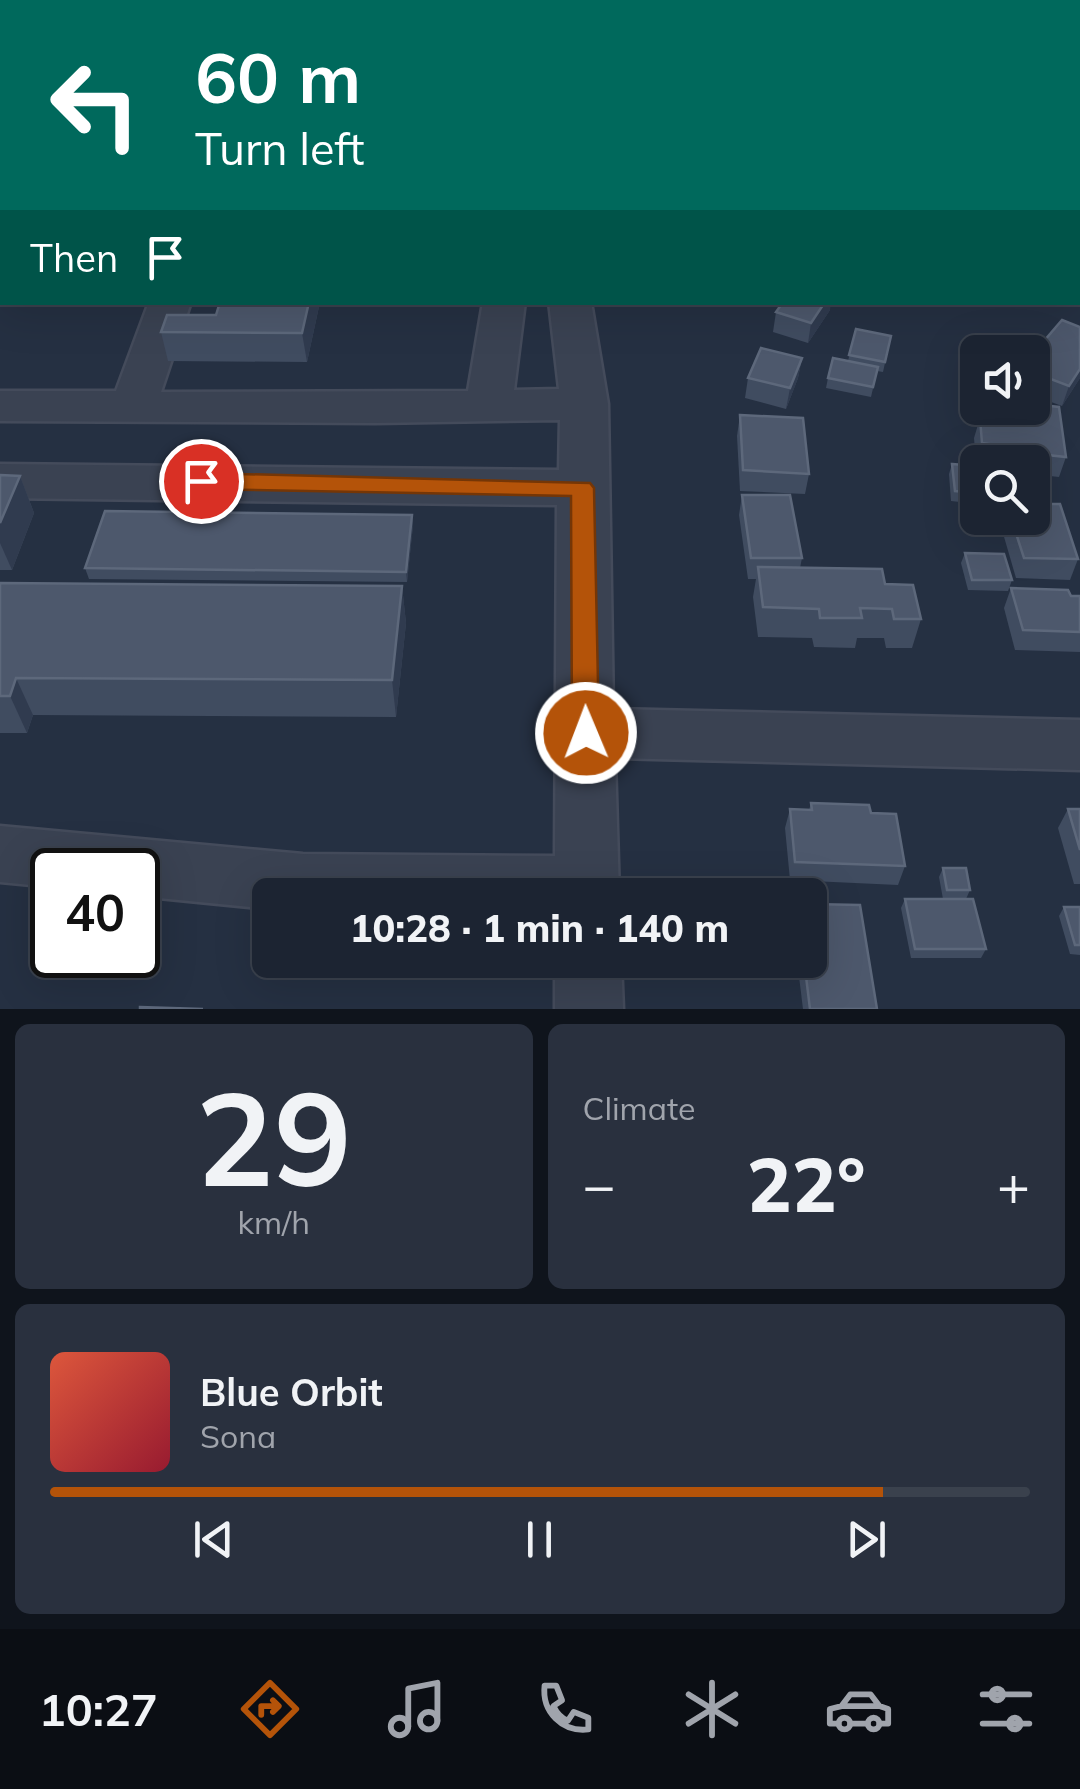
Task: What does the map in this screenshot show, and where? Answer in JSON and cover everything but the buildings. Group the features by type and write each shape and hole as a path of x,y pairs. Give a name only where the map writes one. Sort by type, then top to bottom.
{"street":[{"path":"133,407 169,305"},
{"path":"488,406 504,305"},
{"path":"571,305 579,341 585,404 582,488 587,878"},
{"path":"0,406 585,404"},
{"path":"234,482 253,407"},
{"path":"0,481 582,488"},
{"path":"586,733 1080,745"},
{"path":"0,854 252,878"},
{"path":"588,978 589,1009"}],"route":[{"path":"201,481 582,488 586,733"}]}
